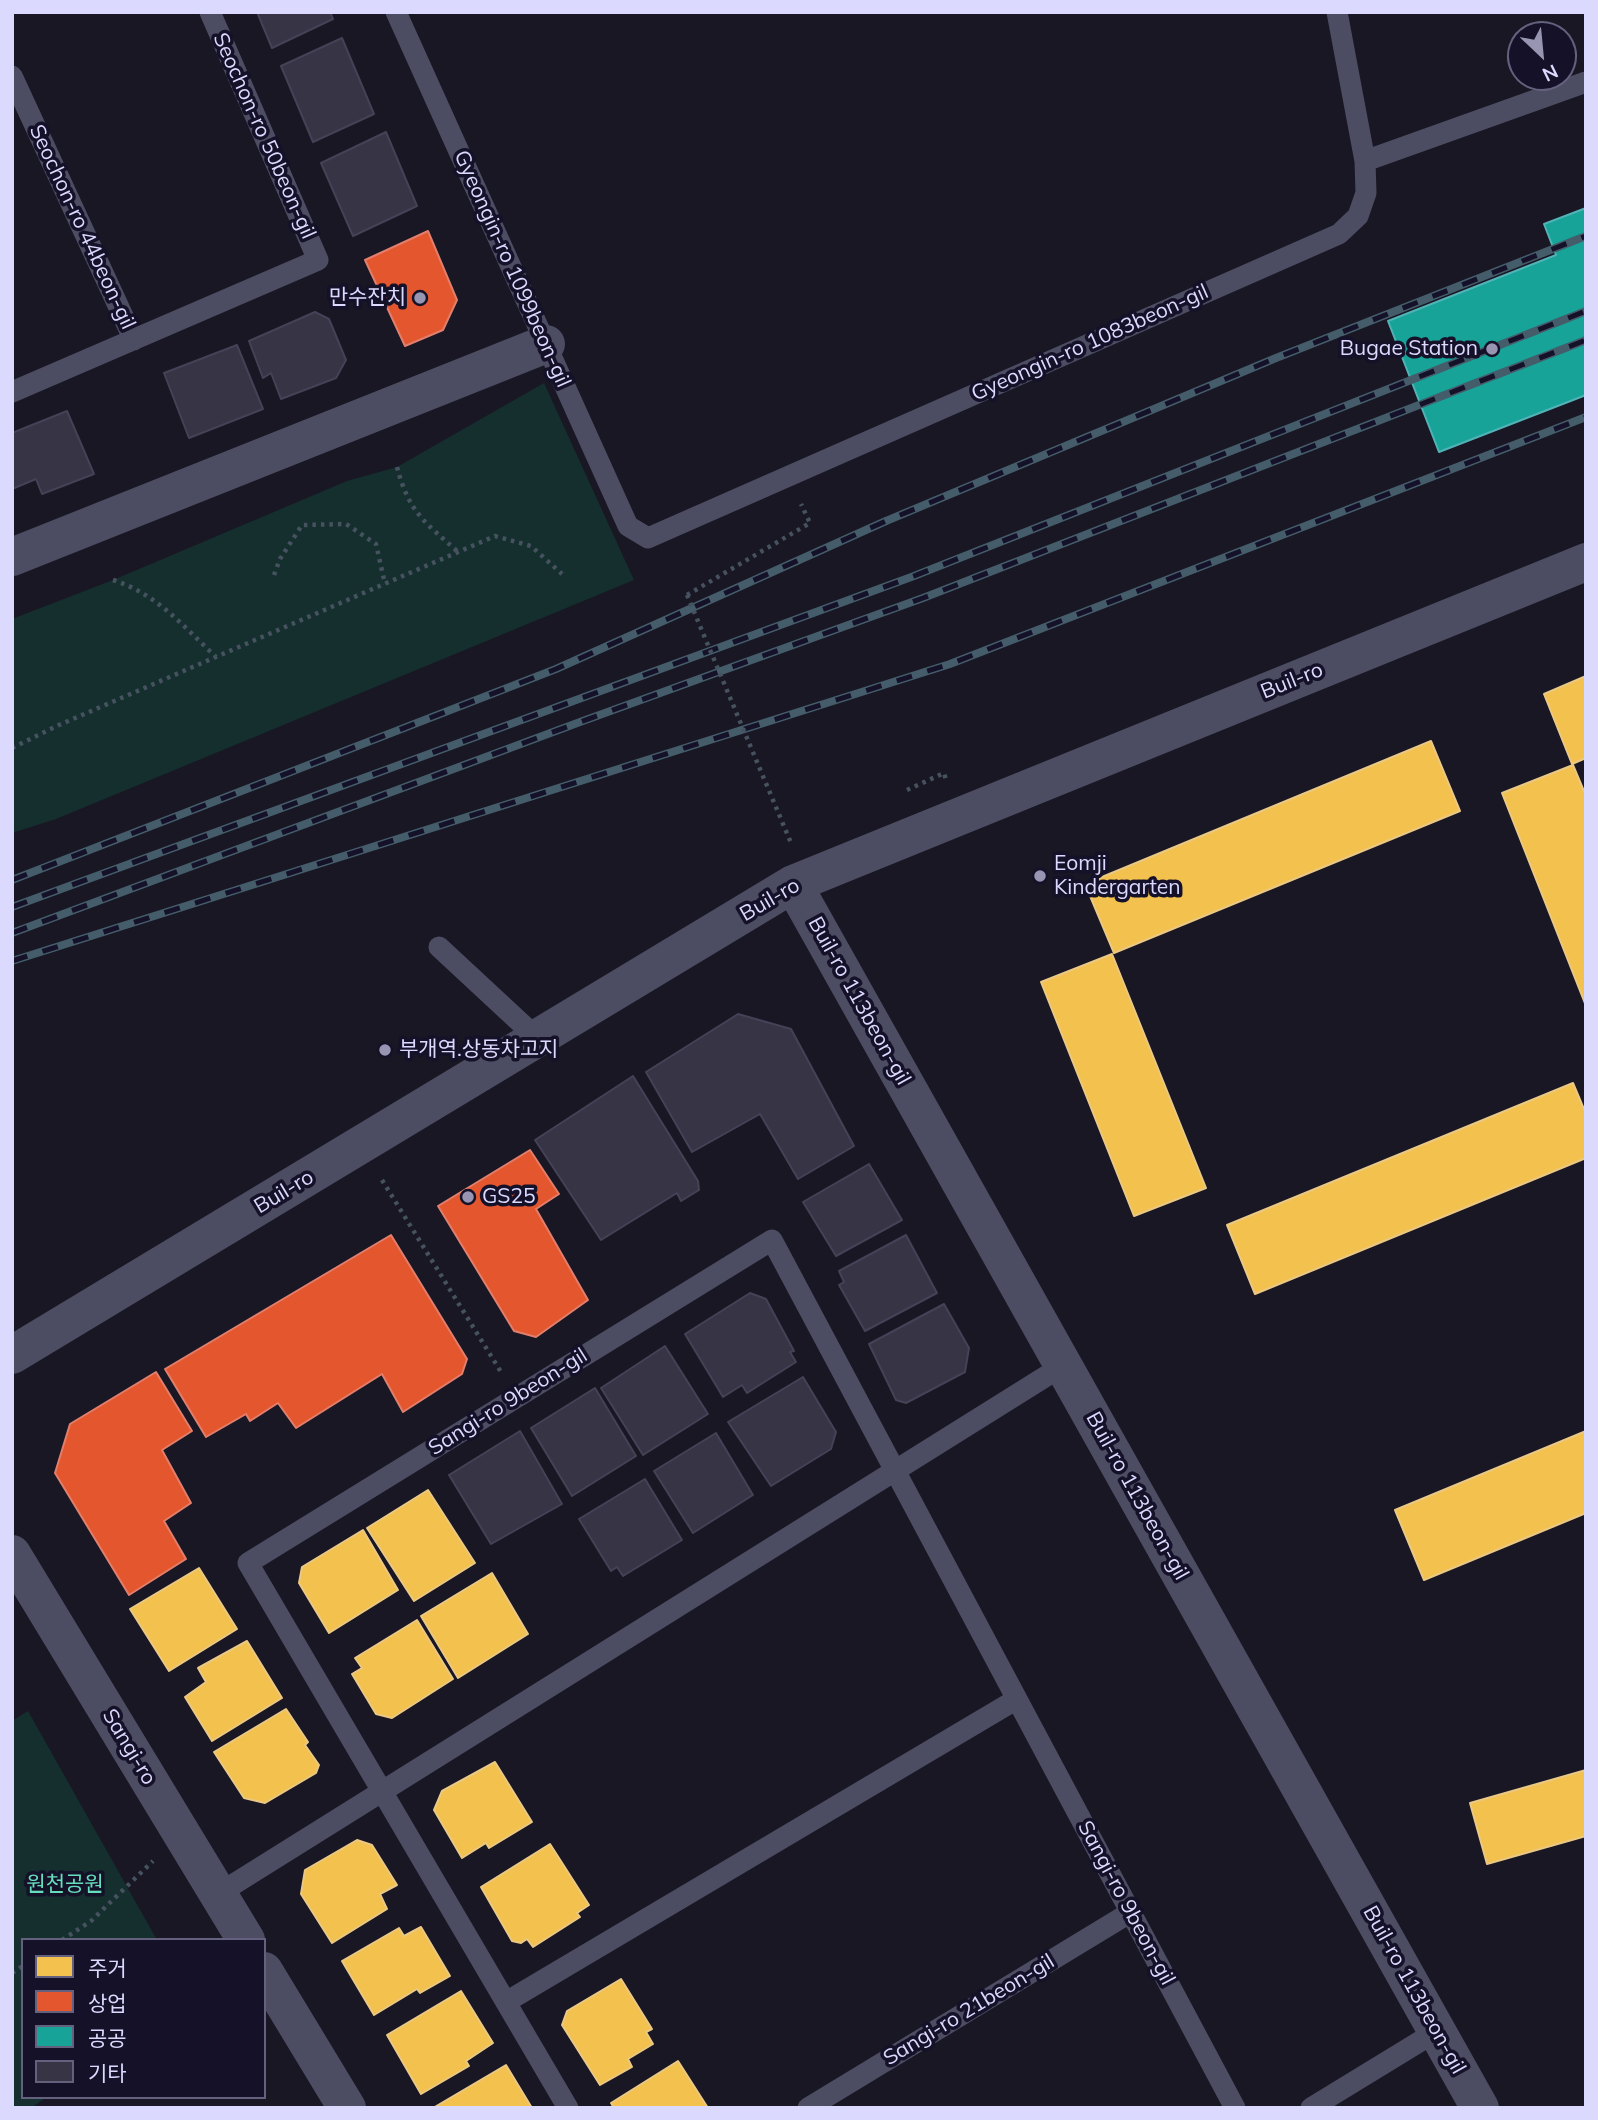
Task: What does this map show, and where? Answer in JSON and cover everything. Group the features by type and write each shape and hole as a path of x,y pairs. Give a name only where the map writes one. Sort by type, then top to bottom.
{"street":[{"path":"12,557 546,344"},
{"name":"Buil-ro","path":"12,1355 793,884 1586,562"},
{"name":"Buil-ro 113beon-gil","path":"793,884 1480,2108"},
{"name":"Sangi-ro","path":"12,1554 245,1938"},
{"path":"266,1974 347,2108"}],"lane":[{"name":"Seochon-ro 50beon-gil","path":"210,12 318,260"},
{"name":"Gyeongin-ro 1099beon-gil","path":"396,12 628,526"},
{"name":"Gyeongin-ro 1083beon-gil","path":"628,526 648,538 1339,234 1358,216 1366,193 1365,162 1337,12"},
{"name":"Seochon-ro 44beon-gil","path":"12,76 134,340"},
{"path":"1365,162 1586,82"},
{"name":"Seochon-ro 44beon-gil","path":"12,392 318,260"},
{"path":"439,947 537,1038"},
{"name":"Sangi-ro 9beon-gil","path":"568,2108 248,1563 772,1240 1235,2108"},
{"path":"218,1894 1064,1365"},
{"path":"506,2002 1017,1699"},
{"name":"Sangi-ro 21beon-gil","path":"808,2108 1131,1912"},
{"path":"1311,2108 1437,2031"}],"path":[{"path":"397,467 402,487 415,513 458,552"},
{"path":"792,843 687,595 810,523"},
{"path":"274,575 280,559 303,525 346,524 376,544 385,584"},
{"path":"12,748 59,725 495,536 531,546 562,574"},
{"path":"113,580 129,585 158,601 216,657"},
{"path":"360,1146 517,1397"},
{"path":"65,1938 91,1921 182,1834"}],"green space":[{"path":"544,383 634,580 56,819 12,833 12,619 113,580 347,481 397,467"},
{"name":"원천공원","path":"28,1711 156,1938 21,1938 21,2099 44,2099 31,2108 12,2108 12,1721"}],"building: 주거":[{"path":"1586,676 1586,758 1572,764 1544,694"},
{"path":"1431,741 1460,811 1114,953 1085,884"},
{"path":"1573,765 1586,796 1586,1006 1502,793"},
{"path":"1112,954 1206,1188 1134,1216 1041,982"},
{"path":"1573,1083 1586,1114 1586,1158 1255,1294 1227,1225"},
{"path":"1586,1431 1586,1513 1424,1580 1395,1510"},
{"path":"428,1490 475,1563 414,1601 367,1528"},
{"path":"363,1530 398,1590 329,1633 299,1583 302,1567"},
{"path":"199,1568 237,1629 169,1671 130,1609"},
{"path":"492,1573 528,1634 458,1678 421,1616"},
{"path":"417,1620 453,1679 392,1718 376,1714 352,1674 362,1668 355,1658"},
{"path":"247,1641 282,1698 212,1741 185,1697 206,1682 198,1668"},
{"path":"286,1709 308,1742 305,1745 319,1765 316,1773 265,1803 244,1798 214,1752"},
{"path":"495,1762 532,1822 489,1848 486,1843 462,1858 434,1810 442,1791"},
{"path":"1586,1770 1586,1836 1487,1864 1470,1803"},
{"path":"357,1840 372,1845 397,1885 380,1894 387,1909 332,1943 301,1894 305,1870"},
{"path":"550,1844 589,1905 577,1913 580,1917 533,1947 527,1939 521,1943 512,1941 481,1887"},
{"path":"421,1927 450,1976 420,1993 417,1989 374,2015 342,1961 399,1928 404,1936"},
{"path":"621,1979 652,2029 646,2032 653,2044 628,2059 632,2067 600,2085 562,2025 567,2011"},
{"path":"461,1991 493,2043 466,2061 469,2066 421,2094 387,2035"},
{"path":"678,2061 708,2108 614,2108 611,2103"},
{"path":"506,2065 532,2108 433,2108"}],"building: 상업":[{"path":"428,231 457,300 443,330 405,346 365,260"},
{"path":"530,1150 559,1194 536,1209 588,1300 536,1337 514,1331 438,1206"},
{"path":"391,1235 467,1359 462,1374 403,1412 382,1374 296,1428 278,1403 250,1421 246,1414 206,1437 165,1369"},
{"path":"156,1372 192,1431 162,1450 191,1503 164,1521 186,1559 129,1595 55,1473 70,1424"}],"building: 공공":[{"name":"Bugae Station","path":"1586,208 1586,395 1439,452 1388,321 1556,255 1544,224"}],"building: 기타":[{"path":"257,12 330,12 333,19 272,48"},
{"path":"342,38 374,114 313,142 281,66"},
{"path":"386,132 417,206 353,236 321,163"},
{"path":"315,312 329,319 346,360 336,378 281,399 271,373 263,378 249,341"},
{"path":"237,345 263,409 189,438 164,373"},
{"path":"67,411 94,474 42,494 36,479 12,489 12,433"},
{"path":"738,1014 791,1029 854,1146 798,1179 760,1114 692,1152 646,1072"},
{"path":"633,1076 698,1181 699,1190 681,1201 677,1193 601,1240 535,1140"},
{"path":"869,1164 902,1220 836,1256 803,1202"},
{"path":"906,1235 937,1293 865,1331 839,1285 844,1282 839,1271"},
{"path":"750,1293 766,1299 794,1351 790,1352 796,1362 747,1393 742,1385 723,1397 685,1334"},
{"path":"944,1304 969,1348 965,1372 906,1403 896,1400 869,1344"},
{"path":"665,1346 708,1414 643,1455 601,1388"},
{"path":"803,1377 836,1432 831,1449 771,1486 728,1422"},
{"path":"595,1388 636,1456 572,1496 531,1428"},
{"path":"520,1431 562,1504 491,1544 449,1475"},
{"path":"716,1433 753,1495 693,1533 654,1471"},
{"path":"645,1479 682,1540 623,1576 617,1567 611,1571 579,1519"}],"railway":[{"path":"12,880 556,669 886,521 1276,358 1586,236"},
{"path":"12,907 914,576 1586,311"},
{"path":"12,933 923,598 1586,340"},
{"path":"12,961 950,664 1586,417"}],"place":[{"name":"만수잔치","path":"420,298"},
{"name":"Bugae Station","path":"1492,349"},
{"name":"Eomji Kindergarten","path":"1040,876"},
{"name":"부개역.상동차고지","path":"385,1050"},
{"name":"GS25","path":"468,1197"}]}
